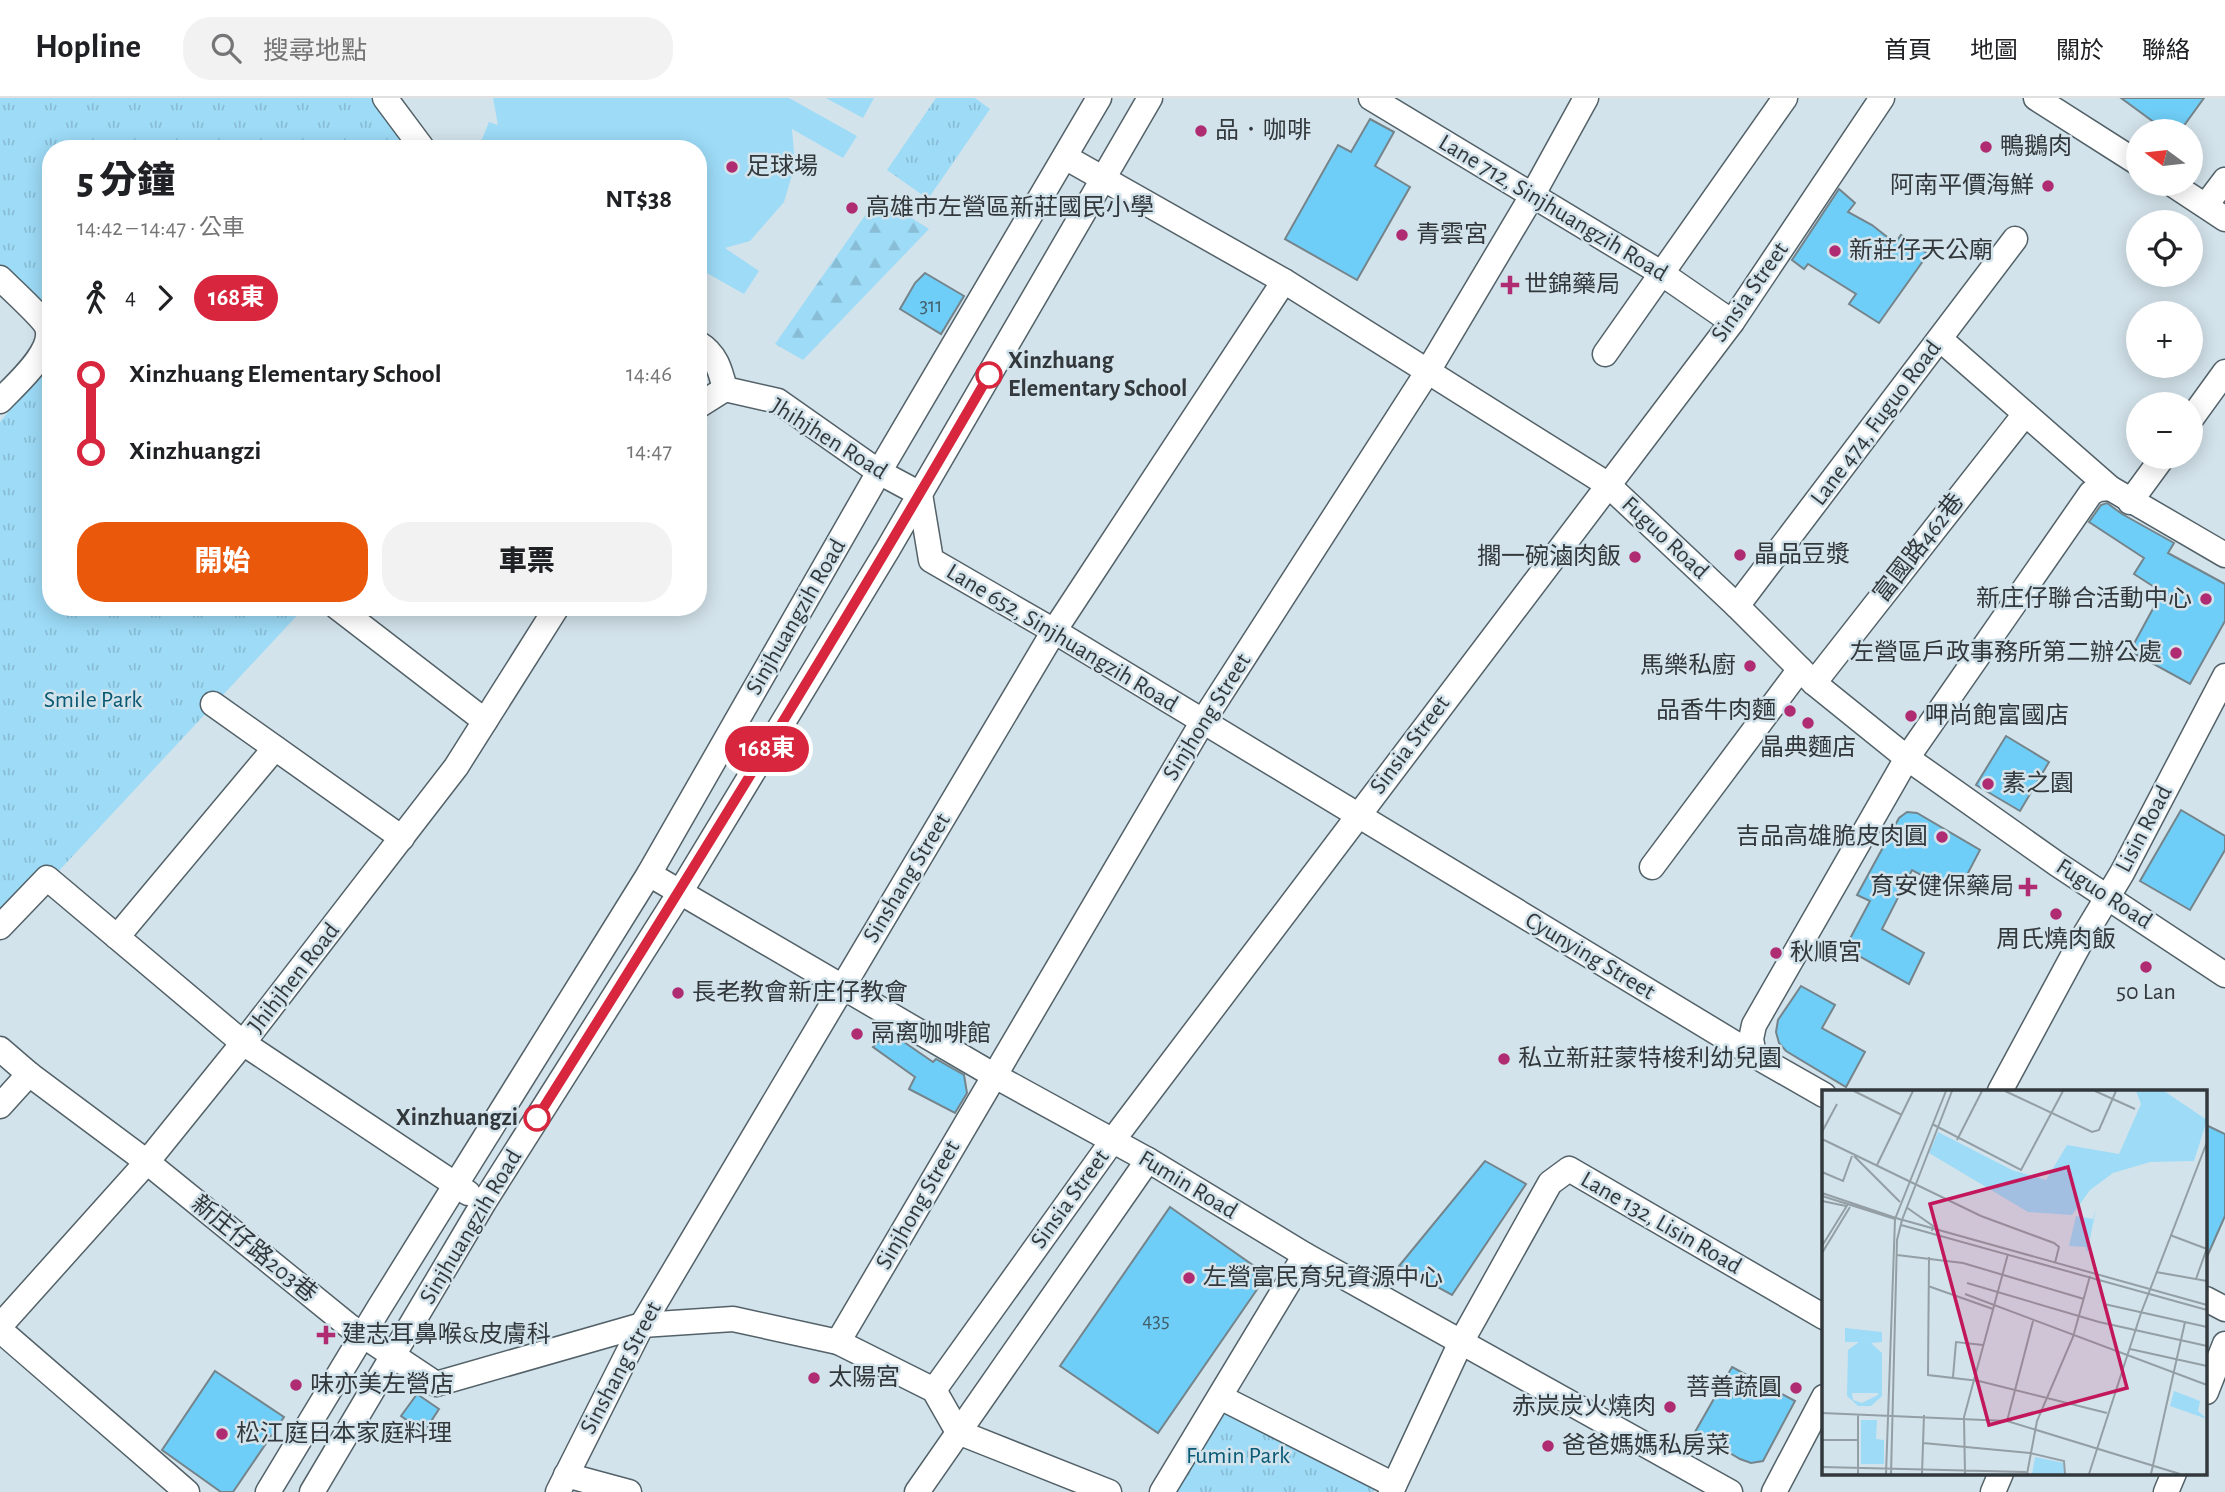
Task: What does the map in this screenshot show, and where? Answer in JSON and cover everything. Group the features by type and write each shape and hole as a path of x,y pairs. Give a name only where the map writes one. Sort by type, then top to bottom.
{"street":[{"path":"385,98 416,140"},
{"name":"Sinjhuangzih Road","path":"268,1492 649,874 879,472 1099,98"},
{"name":"Sinjhuangzih Road","path":"312,1492 484,1202 679,894 920,494 1150,98"},
{"name":"Sinjhong Street","path":"838,1342 1203,722 1428,371 1532,196 1586,98"},
{"path":"1605,354 1785,98"},
{"name":"Sinsia Street","path":"934,1390 1113,1140 1732,322 1882,98"},
{"name":"Lane 712, Sinjhuangzih Road","path":"1378,100 1661,273 1732,322"},
{"path":"2052,102 2126,154"},
{"name":"Fuguo Road","path":"1065,157 1284,281 1607,484 1807,676 1907,758 2225,975"},
{"path":"2191,196 2216,212 2225,180"},
{"name":"Lane 474, Fuguo Road","path":"1737,606 2015,239"},
{"path":"0,278 42,321"},
{"name":"Sinshang Street","path":"562,1483 642,1325 1054,631 1284,281"},
{"path":"1940,339 2120,495 2225,555"},
{"path":"707,348 718,362 725,389 707,400"},
{"path":"0,401 42,355"},
{"path":"2203,403 2225,373"},
{"name":"Jhihjhen Road","path":"725,389 778,401 879,472 920,494"},
{"name":"富國路462巷","path":"1652,867 2025,414"},
{"path":"2120,495 2149,469"},
{"path":"1755,1055 1751,1039 1754,1025 1907,758 2091,493 2099,489 2120,495"},
{"name":"Lane 652, Sinjhuangzih Road","path":"920,494 930,561 1054,631 1358,815"},
{"path":"349,616 485,722"},
{"name":"Jhihjhen Road","path":"0,1328 147,1162 402,838 456,767 551,616"},
{"name":"Lisin Road","path":"2001,1090 2081,941 2108,897 2225,676"},
{"path":"213,704 402,838"},
{"path":"117,937 275,748"},
{"name":"Cyunying Street","path":"1358,815 1822,1094"},
{"name":"Fumin Road","path":"649,874 679,894 995,1076 1148,1160 1306,1255 1730,1492"},
{"path":"0,928 47,878 243,1043 455,1186 484,1202"},
{"name":"新庄仔路203巷","path":"0,1049 29,1074 147,1162 362,1336 436,1384 642,1325 733,1319 838,1342 934,1390"},
{"path":"0,1106 29,1074"},
{"name":"Sinsia Street","path":"917,1492 1148,1160"},
{"name":"Lane 132, Lisin Road","path":"1460,1343 1550,1183 1569,1169 1822,1316"},
{"path":"1162,1492 1306,1255"},
{"path":"2208,1300 2225,1309"},
{"path":"0,1328 187,1492"},
{"path":"1220,1397 1393,1488 1460,1343"},
{"path":"2208,1387 2225,1344"},
{"path":"934,1390 958,1432 1109,1492"},
{"path":"1774,1492 1822,1401"},
{"path":"1993,1492 2001,1474"},
{"path":"2166,1492 2174,1474"},
{"path":"562,1483 629,1492"}],"green space":[{"path":"0,98 395,98 430,140 42,140 42,309 0,268"},
{"path":"493,98 789,98 857,136 843,158 792,129 792,175 784,202 750,241 725,248 759,271 744,294 707,273 707,140 482,140 489,122 498,125"},
{"path":"826,98 874,98 863,118"},
{"path":"936,98 975,98 990,109 928,199 887,170"},
{"path":"878,197 929,229 803,360 775,344"},
{"name":"Smile Park","path":"42,371 42,616 297,616 0,934 0,422"},
{"name":"Fumin Park","path":"1225,1408 1377,1484 1373,1492 1174,1492"}],"building":[{"path":"2121,98 2204,98 2189,119 2150,119"},
{"path":"1370,119 1394,132 1375,166 1410,187 1357,280 1285,239 1338,145 1351,152"},
{"name":"新莊仔天公廟","path":"1839,189 1855,203 1848,212 1872,225 1895,243 1901,235 1928,254 1879,323 1849,304 1856,294 1808,264 1804,269 1792,260"},
{"path":"925,273 964,296 941,334 900,309 915,283"},
{"path":"2107,503 2174,543 2168,553 2225,584 2225,621 2190,684 2130,651 2162,592 2134,574 2144,558 2089,522 2101,505"},
{"path":"2006,736 2049,762 2020,811 1976,785"},
{"path":"2181,810 2225,836 2225,850 2190,910 2140,881"},
{"path":"1907,812 1917,813 1980,850 1957,894 1912,870 1882,929 1924,953 1909,984 1845,948 1870,901 1857,895 1899,818"},
{"path":"1801,986 1835,1005 1822,1028 1865,1052 1846,1087 1786,1051 1779,1043 1776,1032 1778,1020"},
{"path":"888,1031 933,1062 936,1059 964,1075 967,1093 955,1113 909,1089 915,1077 873,1047"},
{"path":"2208,1126 2225,1134 2225,1216 2208,1254"},
{"path":"1485,1161 1526,1184 1452,1295 1399,1266"},
{"path":"1170,1207 1267,1275 1158,1433 1060,1366"},
{"path":"1732,1367 1795,1401 1763,1461 1751,1463 1740,1459 1695,1432"},
{"name":"松江庭日本家庭料理","path":"215,1371 284,1417 233,1492 221,1492 162,1450"},
{"path":"417,1394 439,1409 424,1432 401,1416"}],"bus line":[{"name":"168東","path":"537,1118 679,894 989,375"}],"place":[{"name":"品．咖啡","path":"1201,131"},
{"name":"鴨鵝肉","path":"1986,147"},
{"name":"足球場","path":"732,167"},
{"name":"阿南平價海鮮","path":"2048,186"},
{"name":"高雄市左營區新莊國民小學","path":"852,208"},
{"name":"青雲宮","path":"1402,235"},
{"name":"新莊仔天公廟","path":"1835,251"},
{"name":"世錦藥局","path":"1510,285"},
{"name":"Xinzhuang Elementary School","path":"989,375"},
{"name":"晶品豆漿","path":"1740,555"},
{"name":"擱一碗滷肉飯","path":"1635,557"},
{"name":"新庄仔聯合活動中心","path":"2206,599"},
{"name":"左營區戶政事務所第二辦公處","path":"2176,653"},
{"name":"馬樂私廚","path":"1750,666"},
{"name":"品香牛肉麵","path":"1790,711"},
{"name":"呷尚飽富國店","path":"1911,716"},
{"name":"晶典麵店","path":"1808,723"},
{"name":"素之園","path":"1988,784"},
{"name":"吉品高雄脆皮肉圓","path":"1942,837"},
{"name":"育安健保藥局","path":"2028,887"},
{"name":"周氏燒肉飯","path":"2056,914"},
{"name":"秋順宮","path":"1776,953"},
{"name":"50 Lan","path":"2146,967"},
{"name":"長老教會新庄仔教會","path":"678,993"},
{"name":"鬲离咖啡館","path":"857,1034"},
{"name":"私立新莊蒙特梭利幼兒園","path":"1504,1059"},
{"name":"Xinzhuangzi","path":"537,1118"},
{"name":"左營富民育兒資源中心","path":"1189,1278"},
{"name":"建志耳鼻喉&皮膚科","path":"326,1335"},
{"name":"太陽宮","path":"814,1378"},
{"name":"味亦美左營店","path":"296,1385"},
{"name":"菩善蔬圓","path":"1796,1388"},
{"name":"赤炭炭火燒肉","path":"1670,1407"},
{"name":"松江庭日本家庭料理","path":"222,1434"},
{"name":"爸爸媽媽私房菜","path":"1548,1446"}]}
